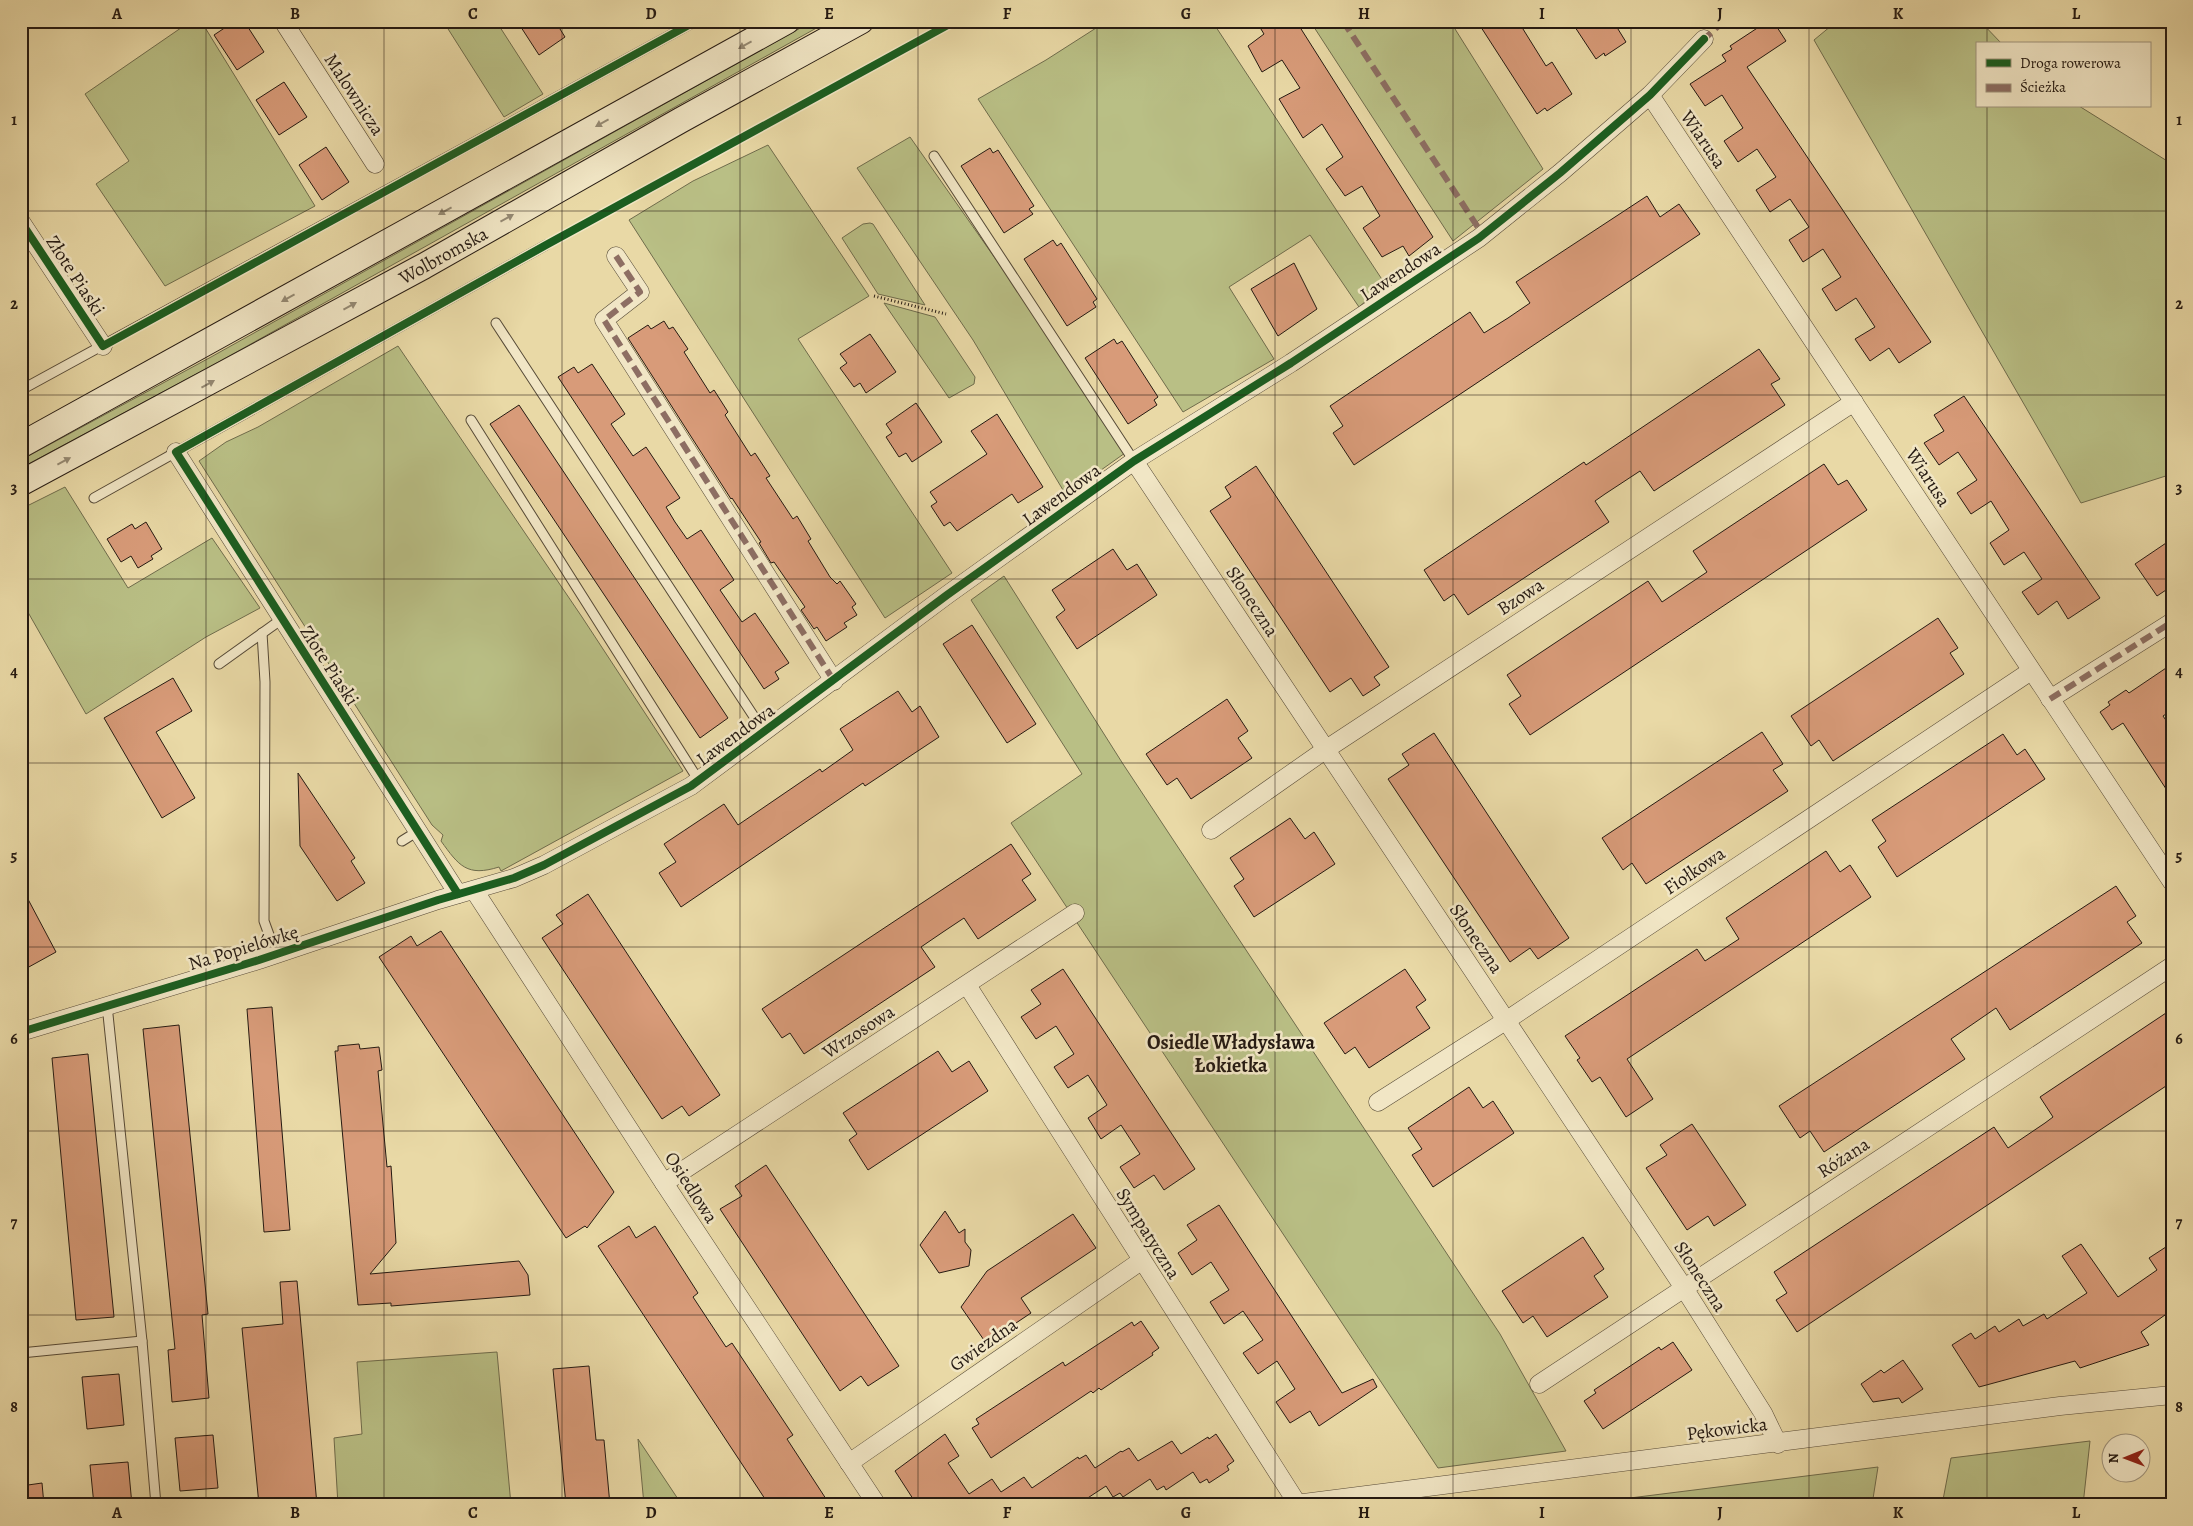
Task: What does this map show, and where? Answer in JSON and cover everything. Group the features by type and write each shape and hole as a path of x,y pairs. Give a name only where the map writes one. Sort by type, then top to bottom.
{"main road":[{"name":"Wolbromska","path":"21,445 787,21"},
{"name":"Wolbromska","path":"21,483 424,266 690,115 861,21"}],"street":[{"name":"Malownicza","path":"283,21 375,164"},
{"name":"Lawendowa","path":"466,892 514,878 544,865 699,781 947,595 1134,461 1291,363 1479,238 1560,173 1650,95 1704,39"},
{"name":"Wiarusa","path":"1650,95 2172,882"},
{"name":"Złote Piaski","path":"21,222 103,346"},
{"path":"616,256 640,292 604,320 834,681"},
{"name":"Bzowa","path":"1211,830 1326,750 1854,402"},
{"name":"Złote Piaski","path":"176,452 418,832 466,892"},
{"name":"Słoneczna","path":"1134,461 1684,1288 1763,1412 1778,1444"},
{"path":"2050,699 2172,622"},
{"name":"Fiołkowa","path":"1378,1102 1507,1020 2031,671"},
{"name":"Na Popielówkę","path":"24,1026 107,1006 276,954 466,892"},
{"name":"Osiedlowa","path":"466,892 664,1183 877,1505"},
{"name":"Wrzosowa","path":"664,1183 1075,914"},
{"name":"Różana","path":"1538,1384 2172,966"},
{"name":"Sympatyczna","path":"967,985 1142,1261 1292,1504"},
{"name":"Gwiezdna","path":"848,1463 1142,1261"},
{"name":"Pękowicka","path":"1292,1504 1778,1444 2060,1406 2172,1395"}],"lane":[{"path":"21,390 696,21"},
{"path":"934,156 1134,461"},
{"path":"94,498 546,245"},
{"path":"496,323 764,732"},
{"path":"471,420 699,781"},
{"path":"219,664 282,619"},
{"path":"262,633 265,682 264,921 276,954"},
{"path":"402,841 418,832"},
{"path":"107,1006 142,1342 156,1505"},
{"path":"21,1353 142,1342"}],"path":[{"path":"874,296 946,314"}],"green space":[{"path":"191,21 201,21 315,206 165,286 96,184 129,161 85,94"},
{"path":"443,21 496,21 543,94 504,117"},
{"path":"813,21 829,21 215,364 21,468 21,460 211,357"},
{"path":"1107,21 1212,21 1385,284 1359,307 1310,235 1229,287 1274,359 1183,412 978,99 1046,60"},
{"path":"1310,21 1450,21 1543,169 1453,241"},
{"path":"1837,21 1980,21 2000,42 1976,42 1976,108 2082,108 2172,164 2172,474 2081,503 1814,40"},
{"path":"910,137 1030,308 1125,453 1066,495 973,340 857,168"},
{"path":"768,145 869,296 798,339 952,573 885,618 629,220 693,181"},
{"path":"863,224 873,224 925,305 878,294 842,238"},
{"path":"884,303 935,317 975,377 974,384 949,398"},
{"path":"398,346 582,617 683,771 501,871 499,867 479,871 471,870 459,863 447,850 441,841 443,835 432,825 199,461 226,442 258,427"},
{"path":"65,487 128,588 212,538 260,608 206,637 86,714 21,600 21,509"},
{"path":"1004,576 1123,764 1500,1334 1566,1451 1438,1468 1011,823 1082,774 971,600"},
{"path":"497,1352 511,1505 338,1505 334,1438 362,1434 357,1362"},
{"path":"638,1439 682,1505 644,1505"},
{"path":"2090,1441 2083,1505 1942,1505 1951,1458"},
{"path":"1878,1467 1872,1505 1574,1505"}],"building":[{"path":"235,21 244,21 264,52 237,70 214,35"},
{"path":"517,21 555,21 565,37 539,55"},
{"path":"1256,21 1296,21 1433,237 1409,256 1403,246 1382,257 1363,228 1380,216 1362,186 1345,196 1326,169 1343,157 1322,124 1303,138 1279,99 1300,88 1282,60 1262,72 1248,46 1264,34"},
{"path":"1477,21 1518,21 1546,66 1552,62 1572,94 1547,111 1545,108 1537,114"},
{"path":"1571,21 1613,21 1626,42 1605,56 1604,53 1596,59"},
{"path":"1768,21 1773,21 1786,41 1747,67 1931,342 1899,363 1889,348 1870,361 1855,339 1875,327 1856,298 1836,311 1822,289 1841,277 1823,249 1803,262 1789,240 1809,227 1790,199 1770,212 1756,190 1776,177 1757,149 1738,162 1724,141 1743,128 1722,95 1705,106 1690,84 1726,61 1722,55 1732,49 1730,46"},
{"path":"284,82 307,117 279,135 256,100"},
{"path":"326,147 349,182 322,200 299,165"},
{"path":"990,148 993,153 998,150 1034,206 1029,209 1033,214 1004,233 961,166"},
{"path":"1647,196 1660,217 1679,204 1700,234 1354,465 1333,433 1343,426 1330,406 1470,312 1484,333 1508,318 1530,303 1516,282"},
{"path":"1053,240 1057,246 1061,243 1097,299 1093,302 1096,307 1067,326 1024,259"},
{"path":"1294,263 1317,309 1278,336 1251,289"},
{"path":"664,321 669,329 673,327 688,349 684,352 710,393 714,390 728,412 725,415 751,456 755,453 770,476 766,478 793,519 797,516 811,539 808,541 830,577 837,584 840,581 856,604 852,607 857,615 844,623 847,627 826,641 817,627 814,629 801,610 805,607 774,562 771,563 759,543 761,542 731,499 628,338 648,325 651,329"},
{"path":"870,334 896,372 866,393 860,383 854,387 840,368 847,363 840,354"},
{"path":"1114,339 1117,344 1122,341 1158,397 1154,400 1157,405 1128,424 1085,358"},
{"path":"1759,349 1780,379 1771,384 1785,405 1654,491 1640,471 1605,494 1595,501 1609,522 1468,615 1454,594 1444,601 1424,570 1584,462 1586,465"},
{"path":"592,364 625,414 611,424 633,456 646,447 680,498 666,507 675,522 687,539 701,530 734,580 720,590 742,622 755,613 789,663 775,672 779,679 764,689 558,377 574,367 578,373"},
{"path":"1964,396 2100,598 2068,619 2057,601 2038,615 2022,592 2042,579 2024,552 2004,565 1990,543 2009,530 1991,501 1971,514 1957,493 1977,480 1958,452 1939,465 1924,443 1944,431 1934,415"},
{"path":"916,403 942,442 912,462 906,453 899,457 886,437 892,433 886,424"},
{"path":"519,405 728,718 700,738 490,424"},
{"path":"997,414 1043,487 1018,503 1012,494 957,531 950,522 944,526 931,506 937,502 930,492 987,454 971,431"},
{"path":"1824,464 1838,485 1847,480 1867,510 1530,735 1509,704 1521,696 1507,675 1648,581 1662,602 1707,572 1693,551"},
{"path":"1256,466 1389,667 1374,677 1380,685 1363,696 1351,678 1330,692 1210,511 1231,497 1225,487"},
{"path":"146,522 162,549 151,556 153,559 138,568 131,556 121,562 107,539 132,524 135,529"},
{"path":"2172,539 2172,586 2157,596 2135,564"},
{"path":"1113,549 1127,570 1137,564 1157,595 1077,649 1056,617 1065,610 1052,590"},
{"path":"1938,618 1958,648 1950,653 1964,674 1833,761 1819,740 1811,746 1791,716"},
{"path":"972,625 1036,724 1007,743 943,644"},
{"path":"2172,664 2172,710 2163,716 2172,729 2172,798 2123,723 2112,730 2100,712 2110,705 2108,702 2126,690 2129,693"},
{"path":"173,678 192,711 156,732 195,798 162,818 104,718"},
{"path":"898,691 912,712 920,706 939,737 865,786 863,783 681,907 659,873 676,862 664,844 724,804 738,825 820,769 822,772 853,750 840,729"},
{"path":"1227,699 1248,731 1238,738 1252,758 1191,799 1177,778 1167,785 1146,754"},
{"path":"1762,732 1783,764 1773,770 1788,791 1646,884 1632,863 1623,870 1602,838"},
{"path":"1434,733 1569,938 1538,959 1530,948 1510,962 1388,779 1409,765 1402,754"},
{"path":"2003,734 2017,755 2025,749 2045,779 1897,877 1878,847 1886,841 1872,820"},
{"path":"298,773 355,858 351,861 365,883 337,901 300,846"},
{"path":"1290,818 1305,839 1314,832 1335,864 1254,917 1234,886 1244,879 1230,858"},
{"path":"1011,844 1031,874 1022,880 1036,900 978,939 964,918 921,947 935,967 804,1054 790,1033 782,1038 762,1009"},
{"path":"1826,851 1840,872 1850,865 1871,897 1627,1059 1653,1099 1626,1117 1600,1077 1592,1082 1577,1060 1580,1058 1565,1036 1697,949 1705,961 1739,939 1726,918"},
{"path":"21,886 56,952 27,968 21,957"},
{"path":"2116,886 2136,916 2127,922 2142,943 2010,1030 1996,1008 1951,1039 1965,1059 1824,1152 1810,1131 1800,1138 1779,1106"},
{"path":"588,894 720,1095 689,1116 682,1106 662,1119 542,938 563,924 556,915"},
{"path":"441,931 614,1192 587,1228 585,1226 566,1238 379,957 411,936 417,946"},
{"path":"1063,969 1195,1169 1164,1190 1154,1175 1134,1188 1120,1167 1140,1154 1121,1125 1101,1139 1088,1118 1107,1105 1088,1075 1068,1088 1054,1067 1074,1054 1056,1026 1036,1039 1021,1017 1041,1004 1031,990"},
{"path":"1405,969 1426,1000 1416,1007 1430,1028 1369,1068 1355,1047 1345,1054 1324,1023"},
{"path":"272,1007 290,1230 264,1232 247,1009"},
{"path":"2172,1009 2172,1082 1797,1332 1776,1300 1787,1293 1774,1272 1994,1127 2008,1148 2053,1117 2040,1097"},
{"path":"179,1025 208,1314 202,1315 209,1398 172,1402 168,1350 175,1349 143,1029"},
{"path":"359,1044 360,1049 379,1047 382,1070 378,1071 387,1167 391,1166 396,1243 370,1274 519,1261 528,1275 530,1295 391,1306 391,1303 358,1305 335,1051 338,1051 338,1046"},
{"path":"938,1051 952,1072 969,1061 988,1091 868,1170 849,1140 857,1134 843,1113"},
{"path":"88,1054 114,1317 76,1320 52,1058"},
{"path":"1469,1087 1483,1108 1493,1101 1514,1133 1433,1187 1412,1155 1422,1149 1408,1128"},
{"path":"1692,1124 1746,1205 1714,1226 1708,1216 1687,1230 1646,1168 1667,1155 1660,1145"},
{"path":"766,1165 899,1366 868,1386 861,1376 840,1391 720,1209 742,1196 735,1186"},
{"path":"1219,1205 1342,1393 1373,1379 1377,1387 1319,1426 1310,1411 1290,1423 1276,1402 1295,1389 1277,1361 1258,1374 1243,1353 1263,1340 1243,1311 1224,1324 1210,1302 1229,1290 1211,1262 1192,1275 1178,1253 1197,1240 1187,1225"},
{"path":"945,1211 959,1233 965,1229 965,1242 971,1250 969,1266 939,1273 920,1245"},
{"path":"1073,1214 1096,1248 1021,1298 1031,1313 986,1343 961,1307 987,1271"},
{"path":"629,1226 636,1238 655,1226 698,1293 693,1297 726,1347 732,1343 793,1435 787,1439 830,1505 769,1505 598,1246"},
{"path":"1583,1237 1604,1269 1594,1276 1608,1297 1547,1337 1533,1316 1523,1323 1502,1291"},
{"path":"2172,1243 2172,1310 2141,1332 2149,1345 2080,1368 2075,1361 1979,1387 1952,1345 1971,1333 1975,1339 1995,1326 1999,1332 2019,1319 2023,1326 2044,1314 2047,1319 2087,1293 2062,1256 2081,1244 2118,1297 2157,1270 2149,1258"},
{"path":"297,1281 317,1505 259,1505 242,1328 283,1324 280,1282"},
{"path":"1141,1321 1159,1348 1152,1353 1153,1355 1101,1390 1099,1388 1093,1393 1091,1391 991,1458 972,1428 979,1424 976,1419 1063,1362 1065,1366 1132,1322 1134,1326"},
{"path":"1673,1342 1692,1370 1603,1429 1584,1401 1596,1393 1594,1390 1659,1347 1661,1350"},
{"path":"1903,1360 1923,1389 1902,1403 1899,1398 1873,1402 1861,1384 1881,1370 1884,1373"},
{"path":"589,1366 596,1440 604,1440 610,1505 566,1505 553,1369"},
{"path":"119,1374 124,1425 87,1429 82,1377"},
{"path":"945,1434 959,1456 948,1463 969,1494 992,1479 1001,1492 1024,1477 1032,1488 1078,1457 1079,1459 1086,1455 1095,1468 1129,1448 1138,1461 1172,1441 1181,1454 1216,1434 1234,1461 1227,1466 1229,1470 1209,1483 1207,1479 1200,1483 1193,1472 1166,1490 1164,1486 1157,1490 1150,1479 1123,1497 1120,1493 1113,1497 1106,1486 1080,1503 1077,1499 1069,1505 917,1505 895,1471"},
{"path":"213,1435 218,1488 180,1491 175,1438"},
{"path":"128,1462 132,1505 94,1505 90,1465"},
{"path":"42,1483 44,1505 21,1505 21,1486"}],"marked path":[{"path":"1343,21 1483,235"},
{"path":"1702,41 1724,21"},
{"path":"616,256 640,292 604,320 834,681"},
{"path":"2050,699 2172,622"}],"cycle path":[{"path":"21,222 103,346 696,21"},
{"path":"458,894 176,452 546,245 955,21"},
{"path":"21,1032 259,960 438,900 514,878 544,865 691,786 947,595 1134,461 1291,363 1479,238 1560,173 1650,95 1704,39"}],"district":[{"name":"Osiedle Władysława Łokietka","path":"1231,1054"}]}
